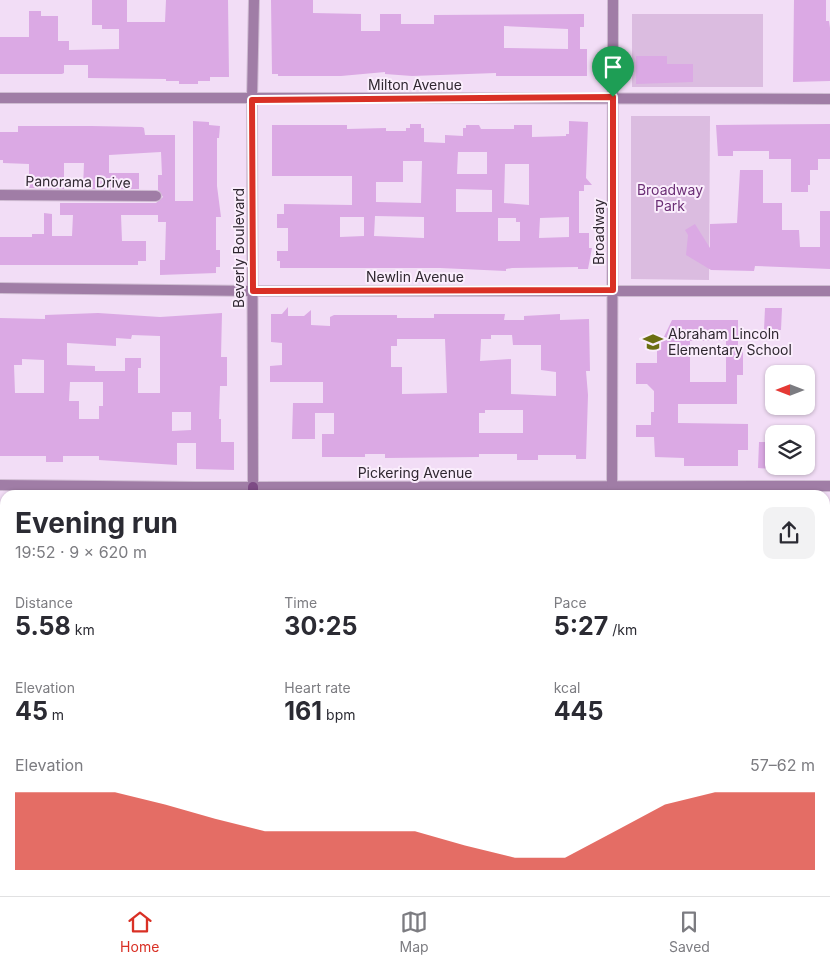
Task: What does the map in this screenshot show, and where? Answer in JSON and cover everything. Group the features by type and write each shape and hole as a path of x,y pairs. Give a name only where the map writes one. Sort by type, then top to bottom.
{"street":[{"name":"Beverly Boulevard","path":"253,490 252,100 254,0"},
{"name":"Broadway","path":"612,490 613,0"},
{"name":"Milton Avenue","path":"0,98 252,100 613,97 830,99"},
{"name":"Panorama Drive","path":"0,195 156,196"},
{"name":"Newlin Avenue","path":"0,288 253,291 830,291"},
{"name":"Pickering Avenue","path":"0,485 71,490 196,487 239,490"},
{"name":"Pickering Avenue","path":"798,490 830,486"}],"green space":[{"path":"632,14 763,14 763,87 632,87"},
{"name":"Broadway Park","path":"631,116 710,116 709,280 631,279"}],"building":[{"path":"92,0 127,0 127,22 165,22 166,0 228,0 229,77 210,77 210,81 198,81 198,84 179,84 179,81 166,81 166,79 88,78 88,65 64,65 64,73 62,74 0,74 0,37 29,37 29,11 41,11 41,16 58,16 58,41 69,41 69,50 119,49 119,29 102,29 102,25 92,25"},
{"path":"271,0 313,0 313,13 361,14 361,31 380,31 380,14 401,14 401,24 434,24 434,15 584,14 584,27 580,27 580,49 587,49 587,76 496,76 496,73 412,76 385,74 385,72 341,76 278,76 278,74 272,74","holes":["504,26 568,29 568,49 504,48"]},
{"path":"794,0 826,0 826,21 829,21 830,28 830,81 793,82"},
{"path":"636,56 667,56 667,64 693,64 693,82 636,84"},
{"path":"193,121 209,122 209,125 220,126 219,138 217,138 217,186 221,217 216,217 216,250 220,250 220,267 216,267 216,273 160,275 160,260 165,260 166,222 158,222 158,215 121,215 122,241 146,241 146,261 138,261 138,265 0,265 0,237 32,237 32,234 44,234 44,213 52,214 52,236 72,236 73,215 60,215 60,203 156,203 163,197 158,190 158,175 162,175 161,152 109,155 109,173 139,173 139,189 83,189 84,163 64,163 64,189 29,188 29,164 3,163 3,160 0,160 0,132 18,132 18,126 91,126 142,127 144,128 145,135 175,135 175,201 193,201"},
{"path":"569,121 588,122 586,178 592,185 584,185 584,191 579,191 579,233 589,233 589,248 592,248 588,269 578,269 578,267 512,268 506,269 506,271 440,268 280,268 280,261 277,261 277,251 288,251 288,228 277,228 277,214 284,214 284,204 352,205 352,176 272,176 272,125 347,125 347,129 386,128 386,131 406,131 406,128 410,128 410,124 421,124 421,128 424,128 424,142 445,143 445,135 463,136 463,128 466,128 466,125 479,125 481,129 514,129 514,125 532,125 532,137 566,136 566,134 569,134","holes":["458,152 487,152 487,174 457,174","403,161 422,161 421,203 376,202 376,182 403,182","505,164 529,164 529,205 504,203","456,189 492,190 492,212 456,212","375,216 424,217 424,238 374,236","340,217 364,217 364,236 340,237","569,217 569,237 539,238 540,218","498,218 516,218 516,222 520,222 520,241 498,241"]},
{"path":"830,124 830,159 818,159 818,170 810,170 808,192 791,192 791,159 769,159 769,151 733,151 733,156 718,156 716,125"},
{"path":"740,170 763,170 763,203 782,203 782,230 799,230 800,247 820,247 820,211 830,211 830,269 755,266 754,271 711,270 686,255 688,235 685,230 695,224 710,248 710,224 737,223"},
{"path":"288,307 288,316 304,316 311,310 311,325 330,326 330,317 334,315 397,315 397,318 434,318 434,314 505,314 504,320 524,320 524,316 560,314 560,320 589,319 590,371 586,371 588,395 586,459 576,459 576,455 538,455 538,460 517,460 517,454 479,454 479,457 385,458 385,454 365,454 365,457 322,457 322,434 334,434 334,413 315,413 315,439 292,439 293,403 323,403 323,382 270,382 270,366 282,365 282,343 271,342 271,314 282,314","holes":["491,335 512,335 513,345 541,345 541,370 556,372 556,396 511,394 511,359 480,361 481,339 491,339","397,339 445,339 447,393 402,394 402,367 391,367 391,346 397,346","485,410 523,410 523,433 479,433 479,413 485,413"]},
{"path":"765,308 782,308 781,330 764,330"},
{"path":"98,313 160,317 222,313 221,357 227,357 227,386 220,386 219,419 221,419 221,442 234,442 234,470 196,469 196,443 177,443 177,465 99,460 99,456 63,456 63,462 46,462 46,456 0,456 0,318 45,319 45,315","holes":["132,335 160,336 160,393 138,393 138,368 141,368 141,358 125,358 125,371 95,371 95,366 67,365 67,343 116,346 116,338 131,339","22,359 44,360 44,393 15,393 14,365 22,365","70,382 103,382 103,406 99,406 99,419 79,419 79,401 69,401","172,412 191,412 191,430 172,431"]},
{"path":"672,320 738,320 738,349 743,349 743,375 737,375 737,404 678,404 678,423 748,424 748,450 738,450 738,466 684,466 684,458 655,457 654,437 636,437 636,425 651,425 651,412 654,412 654,391 647,384 636,384 636,363 657,363 657,339 663,339","holes":["690,341 726,341 726,382 690,382"]},
{"path":"759,442 765,442 765,469 758,468"}],"place":[{"name":"Abraham Lincoln Elementary School","path":"653,342"}],"route":[{"path":"613,97 613,290 253,291 252,100 613,97"}]}
